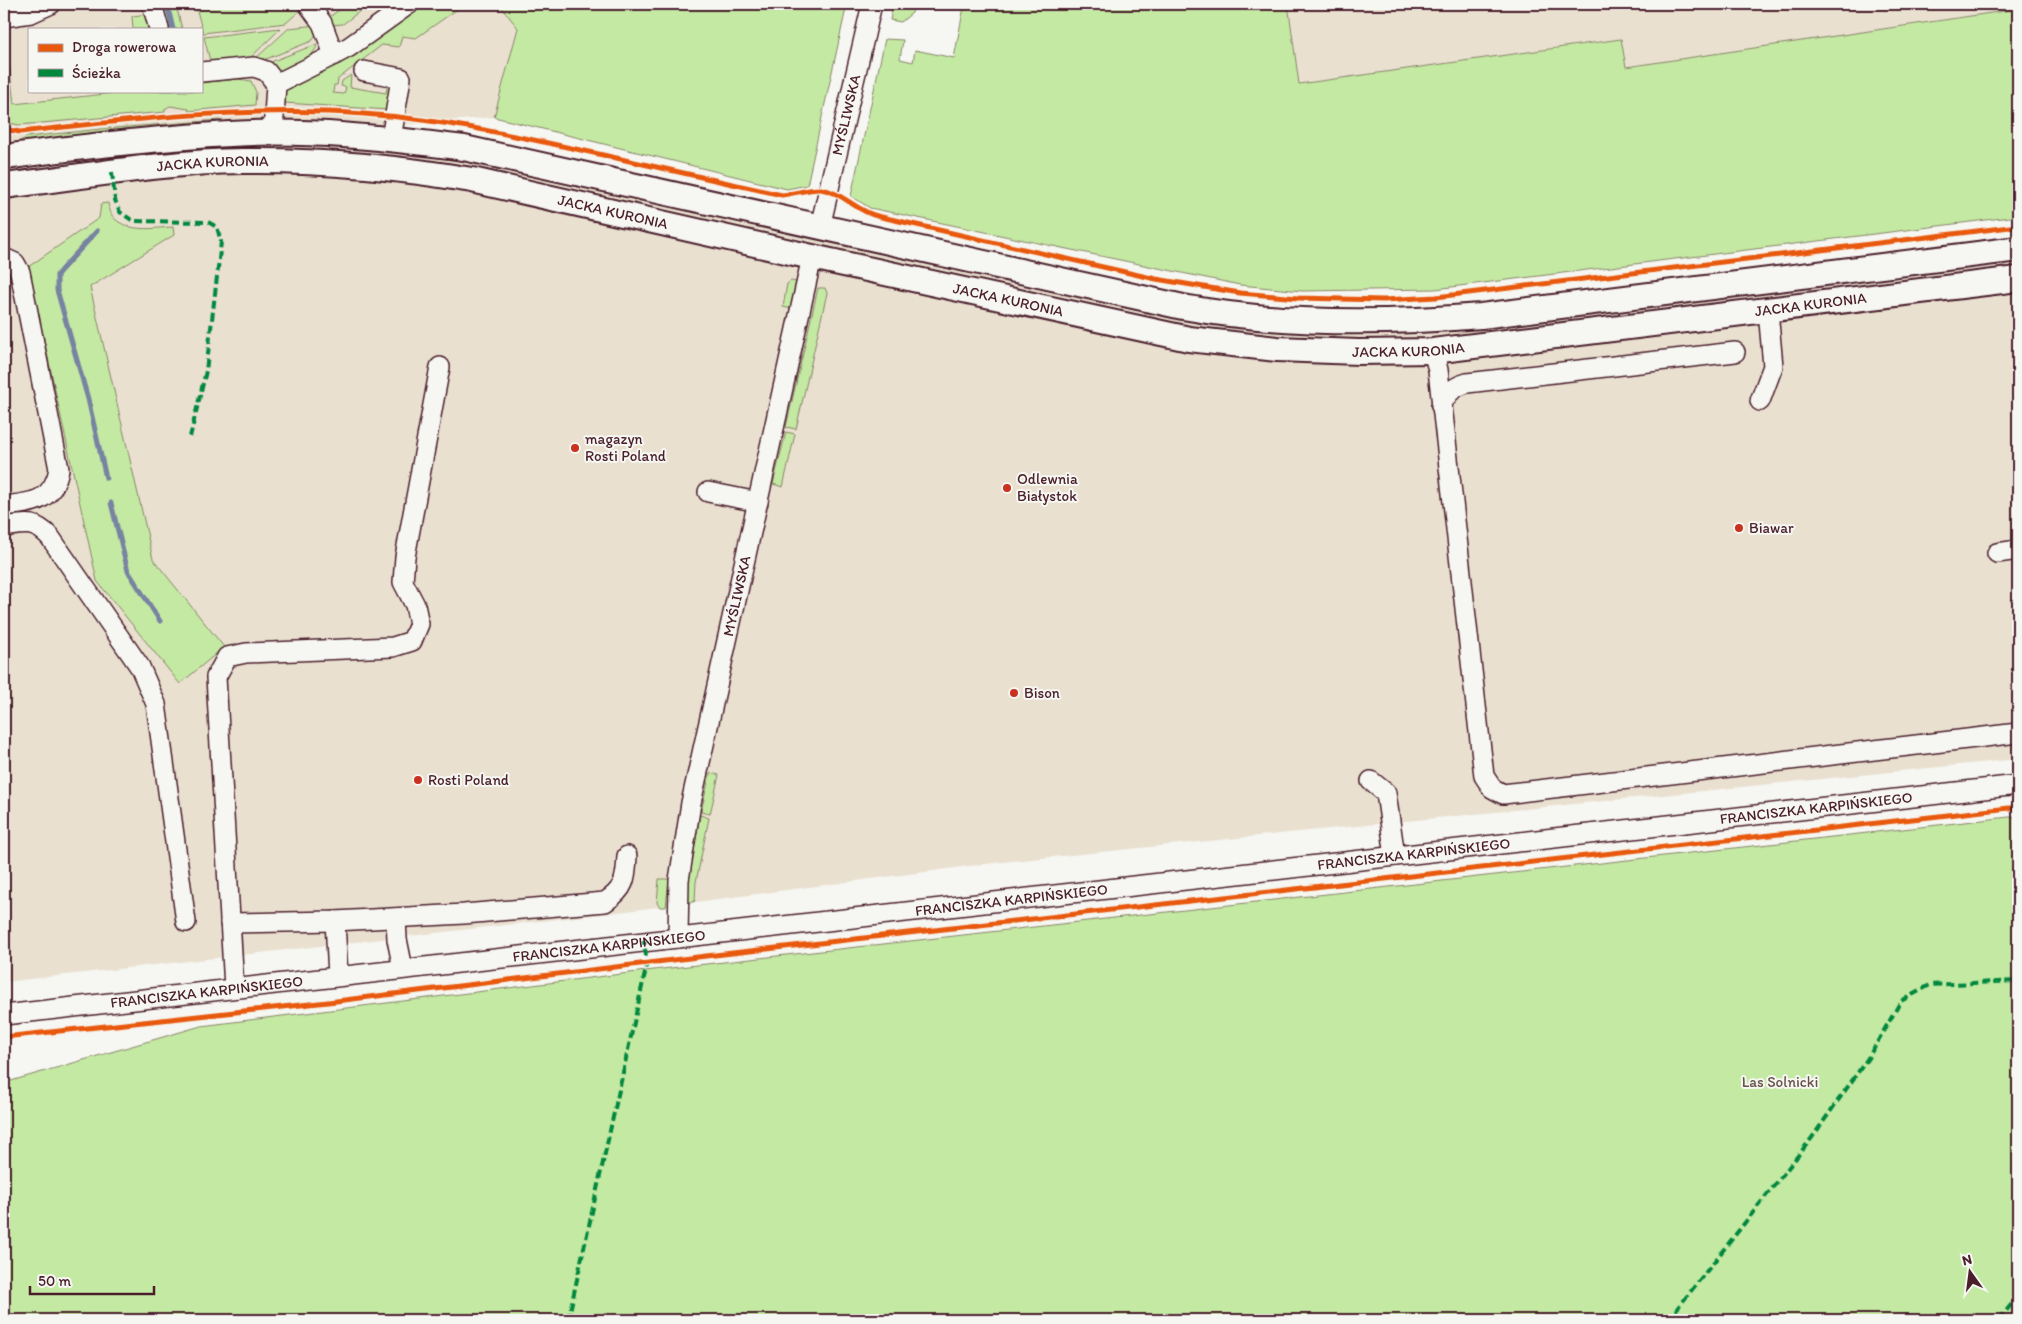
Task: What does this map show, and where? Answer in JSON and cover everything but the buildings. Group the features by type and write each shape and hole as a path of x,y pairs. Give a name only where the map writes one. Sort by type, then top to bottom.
{"main road":[{"name":"JACKA KURONIA","path":"4,157 123,142 231,134 332,134 391,139 464,148 1229,315 1346,321 1418,321 1481,316 2018,250"},
{"name":"JACKA KURONIA","path":"4,186 144,169 240,161 349,164 432,173 472,180 812,257 1189,339 1277,349 1359,352 1433,351 2018,279"},
{"path":"812,257 820,227"}],"street":[{"path":"4,17 51,4"},
{"path":"152,4 159,28"},
{"path":"308,4 322,22 334,56"},
{"path":"276,84 334,56 409,4"},
{"name":"MYŚLIWSKA","path":"820,227 872,4"},
{"path":"202,72 254,68 266,71 276,84 273,133"},
{"path":"364,71 401,78 391,139"},
{"name":"MYŚLIWSKA","path":"678,938 678,880 691,803 812,257"},
{"path":"4,258 14,263 20,272 59,469 57,480 51,492 31,503 4,506"},
{"path":"1760,401 1773,366 1768,311"},
{"path":"1433,351 1438,370 1484,776 1492,788 1503,794 2018,733"},
{"path":"1441,406 1447,393 1467,383 1735,352"},
{"path":"234,988 216,677 227,657 246,653 393,648 412,641 419,624 415,605 403,582 405,557 440,367"},
{"path":"708,492 758,502"},
{"path":"4,526 31,524 42,528 140,667 156,704 186,922"},
{"path":"1997,553 2018,550"},
{"path":"1371,780 1386,793 1395,856"},
{"name":"FRANCISZKA KARPIŃSKIEGO","path":"4,1014 2018,785"},
{"path":"230,922 335,921 396,918 605,902 616,895 624,883 627,856"},
{"path":"396,918 397,938 403,969"},
{"path":"335,921 338,976"}],"shaded area":[{"path":"4,4 499,4 518,28 494,117 281,136 384,142 1182,310 1418,324 2018,251 2018,759 993,863 611,913 4,982"},
{"path":"1288,4 2017,4 2018,9 1626,67 1621,39 1299,84"}],"green space":[{"path":"224,4 301,4 304,7 286,23 203,33 196,7"},
{"path":"347,4 369,4 343,24 331,25 328,18"},
{"path":"423,4 455,4 459,8 416,38 402,36 399,47 382,45 338,79 337,85 334,85 333,93 344,94 346,87 341,86 342,81 351,75 350,87 386,93 388,81 392,81 389,110 285,103 285,91 290,85 355,54"},
{"path":"499,4 847,4 807,185 787,189 494,117 518,28"},
{"path":"893,4 915,4 912,13 901,22 890,20"},
{"path":"952,4 1288,4 1299,84 1621,39 1626,67 2018,9 2018,216 1435,289 1302,291 1240,285 870,208 851,196 885,39 903,40 900,59 913,62 915,50 954,58 964,7"},
{"path":"177,9 182,28 163,28 159,11"},
{"path":"149,14 152,28 133,28 132,16"},
{"path":"316,25 318,32 312,41 261,61 255,59 289,28"},
{"path":"281,28 247,61 211,65 204,37"},
{"path":"4,38 6,38 14,104 124,92 202,92 202,83 238,79 251,81 256,92 255,105 188,111 189,109 170,106 165,109 165,112 19,125 4,122"},
{"path":"317,44 313,53 297,66 280,71 269,65 273,61"},
{"path":"220,120 220,124 114,133 114,128"},
{"path":"111,128 111,133 20,145 20,141 27,137"},
{"path":"108,203 113,217 127,226 150,229 173,227 174,235 90,287 153,559 224,647 180,684 97,581 28,267 99,218 101,204"},
{"path":"791,281 796,282 797,290 792,309 783,307 787,284"},
{"path":"818,288 825,288 827,293 796,429 786,427"},
{"path":"786,432 795,434 783,487 773,484"},
{"path":"710,773 719,775 710,814 701,812"},
{"path":"700,815 709,818 696,882 695,901 688,904 689,881"},
{"name":"Las Solnicki","path":"2018,816 2018,1320 4,1320 4,1083 201,1026 662,969"},
{"path":"659,879 669,879 666,907 660,907 657,903"}],"waterway":[{"path":"167,4 173,28"},
{"path":"97,231 57,275 57,290 88,399 106,478"},
{"path":"111,503 128,571 160,621"}],"marked path":[{"path":"112,172 115,200 120,212 133,221 208,222 217,227 221,242 206,371 190,437"},
{"path":"568,1320 647,964 644,941"},
{"path":"1668,1320 1811,1139 1868,1058 1901,1001 1930,985 2018,981"},
{"path":"1999,1320 2018,1296"}],"cycle path":[{"path":"4,129 20,132 149,118 235,113 321,112 392,116 475,128 530,139 782,195 821,189 836,194 869,214 877,216 1156,279 1240,293 1298,298 1384,300 1436,297 2018,226"},
{"path":"4,1037 328,1002 706,956 2018,807"}],"place":[{"name":"magazyn Rosti Poland","path":"575,448"},
{"name":"Odlewnia Białystok","path":"1007,488"},
{"name":"Biawar","path":"1739,528"},
{"name":"Bison","path":"1014,693"},
{"name":"Rosti Poland","path":"418,780"}]}
